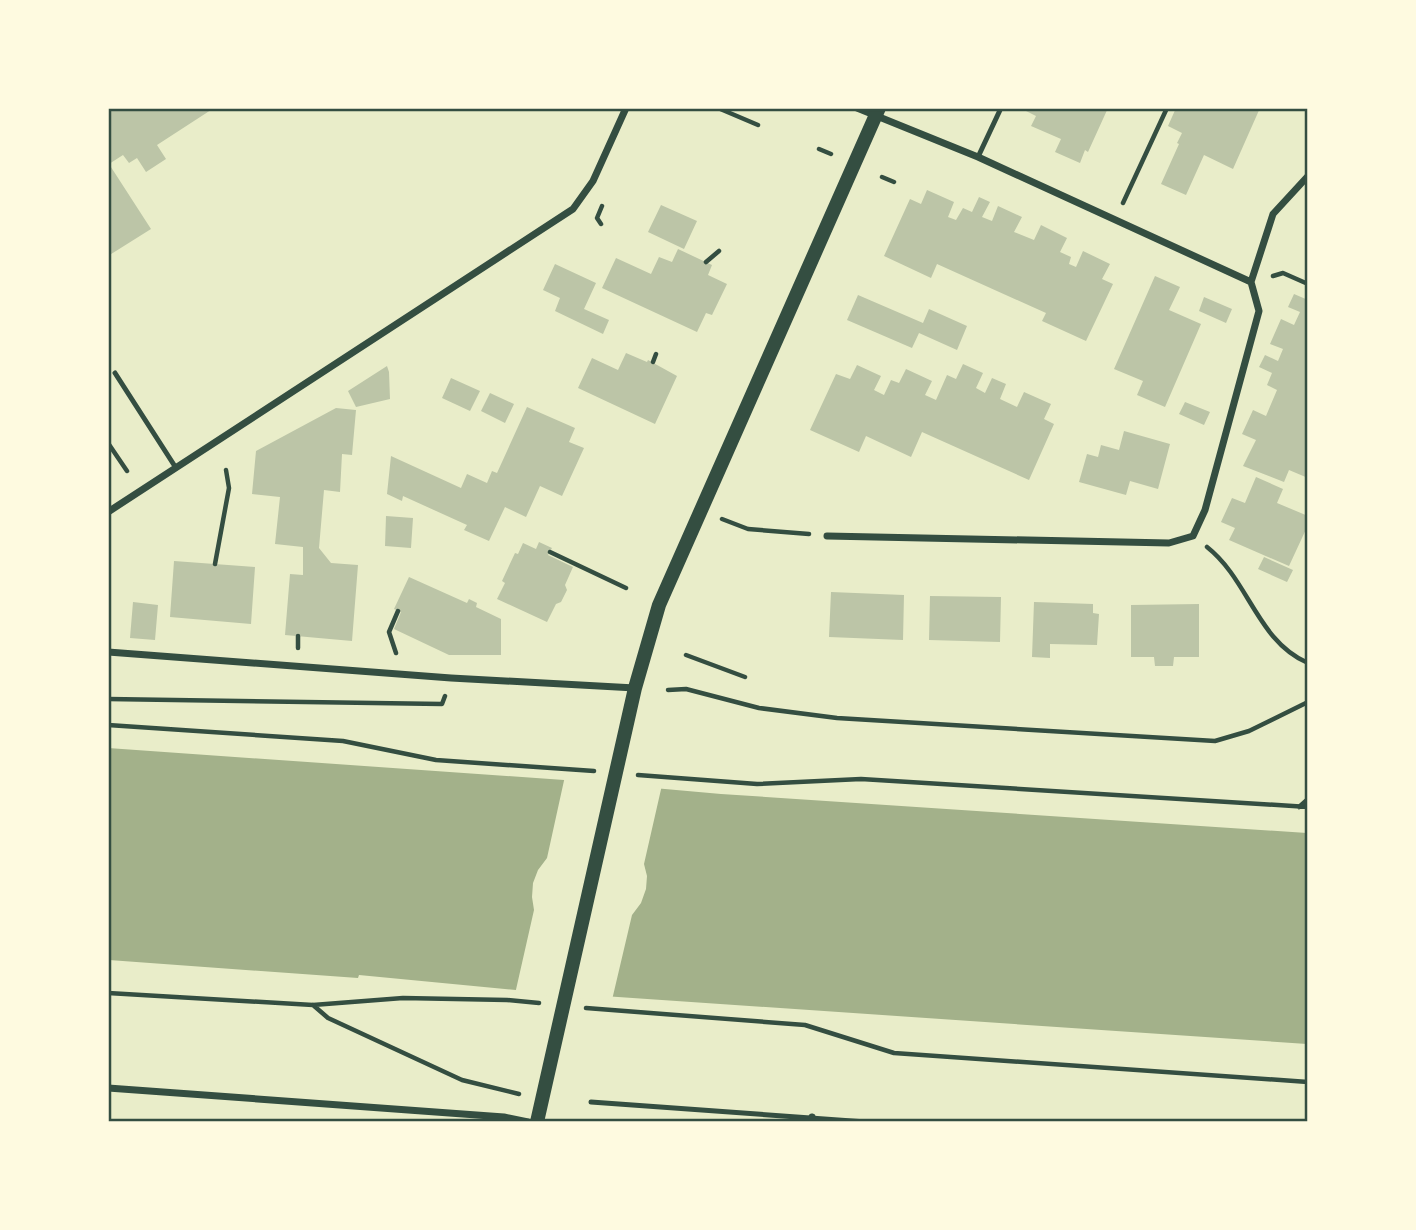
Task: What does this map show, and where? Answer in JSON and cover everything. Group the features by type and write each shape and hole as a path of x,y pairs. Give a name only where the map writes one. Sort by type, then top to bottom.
{"main road":[{"path":"537,1122 635,688 659,605 877,112"}],"street":[{"path":"108,512 573,209 593,181 626,108"},
{"path":"857,108 877,112 1251,282"},
{"path":"827,536 1169,543 1193,536 1205,510 1259,311 1251,282 1273,214 1307,176"},
{"path":"108,652 451,678 635,688"},
{"path":"108,1088 528,1122"}],"lane":[{"path":"978,158 1001,108"},
{"path":"115,373 176,468"},
{"path":"591,1102 866,1122"}],"path":[{"path":"718,108 758,125"},
{"path":"1115,220 1167,108"},
{"path":"819,149 831,154"},
{"path":"882,177 894,182"},
{"path":"706,262 719,251"},
{"path":"1251,282 1283,274 1307,284"},
{"path":"653,362 656,354"},
{"path":"108,443 127,471"},
{"path":"215,564 229,488 226,470"},
{"path":"699,511 748,529 827,536"},
{"path":"1193,536 1216,554 1245,593 1266,630 1292,656 1307,663"},
{"path":"550,552 626,588"},
{"path":"398,611 388,632 399,661"},
{"path":"297,645 298,636"},
{"path":"686,655 745,677"},
{"path":"108,699 442,704 451,678"},
{"path":"668,690 686,689 759,708 837,718 1215,741 1250,731 1307,702"},
{"path":"108,725 342,741 436,760 600,772"},
{"path":"626,774 757,784 861,779 1307,807"},
{"path":"1299,807 1307,799"},
{"path":"108,993 313,1005 403,999 507,1000"},
{"path":"313,1005 328,1018 462,1080 510,1093"},
{"path":"615,1011 805,1025 894,1053 1307,1082"}],"shaded area":[{"path":"108,748 564,780 721,794 1307,833 1307,1044 516,990 359,975 358,978 109,960"}],"pier":[{"path":"565,776 662,785 644,864 646,889 641,903 632,915 612,1000 515,994 534,910 533,883 547,858"}],"building":[{"path":"108,108 214,108 157,145 166,159 146,172 137,158 129,163 123,155 109,164 151,229 108,256"},
{"path":"1024,108 1108,108 1088,152 1085,150 1080,163 1055,152 1061,139 1031,126 1036,116"},
{"path":"1176,108 1260,108 1233,169 1204,155 1186,195 1161,184 1182,133 1168,126"},
{"path":"927,190 954,202 948,217 956,220 963,208 972,212 979,197 990,202 982,217 992,221 998,206 1022,217 1014,232 1034,240 1041,225 1067,238 1060,252 1071,257 1069,264 1076,267 1083,251 1110,264 1102,279 1113,284 1086,341 1042,321 1046,313 937,264 931,278 884,256 910,199 921,204"},
{"path":"661,205 697,221 684,249 648,232"},
{"path":"678,249 712,265 708,275 727,284 712,315 706,313 697,332 602,288 616,258 651,274 659,257 672,262"},
{"path":"555,264 596,283 584,309 609,320 603,334 555,311 560,298 543,290"},
{"path":"1155,276 1180,287 1169,310 1201,324 1165,407 1137,395 1143,381 1114,369"},
{"path":"1294,294 1308,300 1308,478 1289,470 1284,482 1243,466 1256,440 1242,434 1253,410 1266,416 1277,390 1267,385 1272,373 1259,367 1265,355 1278,361 1283,349 1270,344 1281,319 1294,325 1300,312 1288,307"},
{"path":"858,295 923,323 929,309 967,326 957,350 919,333 912,348 847,320"},
{"path":"1204,297 1232,309 1226,323 1199,311"},
{"path":"626,353 647,362 648,360 677,376 655,424 578,388 592,358 618,370"},
{"path":"963,364 983,373 976,388 985,393 992,378 1006,384 1000,399 1017,407 1024,392 1051,404 1044,419 1054,424 1029,480 922,432 911,457 866,436 859,452 810,430 836,374 850,379 857,365 881,376 874,390 884,395 891,380 899,383 906,369 932,381 925,395 936,400 947,375 956,379"},
{"path":"387,366 390,399 356,407 348,391"},
{"path":"451,378 480,391 470,411 442,398"},
{"path":"490,393 514,404 505,423 481,411"},
{"path":"1185,402 1210,412 1204,425 1179,414"},
{"path":"527,407 575,428 569,442 584,448 562,496 540,486 526,517 505,507 489,541 464,530 467,525 403,496 402,501 387,494 391,456 461,488 467,474 487,483 492,471 497,473"},
{"path":"336,408 356,410 352,455 342,454 340,492 324,490 319,548 331,563 358,565 352,641 285,635 290,574 303,575 303,547 275,544 280,497 252,494 256,451"},
{"path":"1124,431 1170,444 1158,489 1130,481 1126,495 1079,482 1087,454 1098,457 1101,445 1119,450"},
{"path":"1256,477 1283,489 1277,503 1308,516 1308,525 1289,566 1229,540 1235,528 1221,522 1232,498 1245,503"},
{"path":"386,516 413,518 411,548 385,546"},
{"path":"539,542 552,548 548,555 573,567 565,585 567,590 547,622 497,599 515,553 518,554 523,543 536,549"},
{"path":"1264,557 1293,570 1287,582 1258,569"},
{"path":"174,561 255,567 251,624 170,617"},
{"path":"409,577 467,603 469,599 477,603 476,607 501,619 501,655 449,655 394,629 401,612 394,609"},
{"path":"831,592 904,595 903,640 829,637"},
{"path":"930,596 1001,597 1000,642 929,640"},
{"path":"133,602 158,605 155,640 130,638"},
{"path":"1034,602 1093,604 1093,613 1099,614 1097,645 1050,644 1050,658 1032,657"},
{"path":"1199,604 1199,657 1174,657 1173,666 1155,666 1154,657 1131,657 1131,605"}]}
